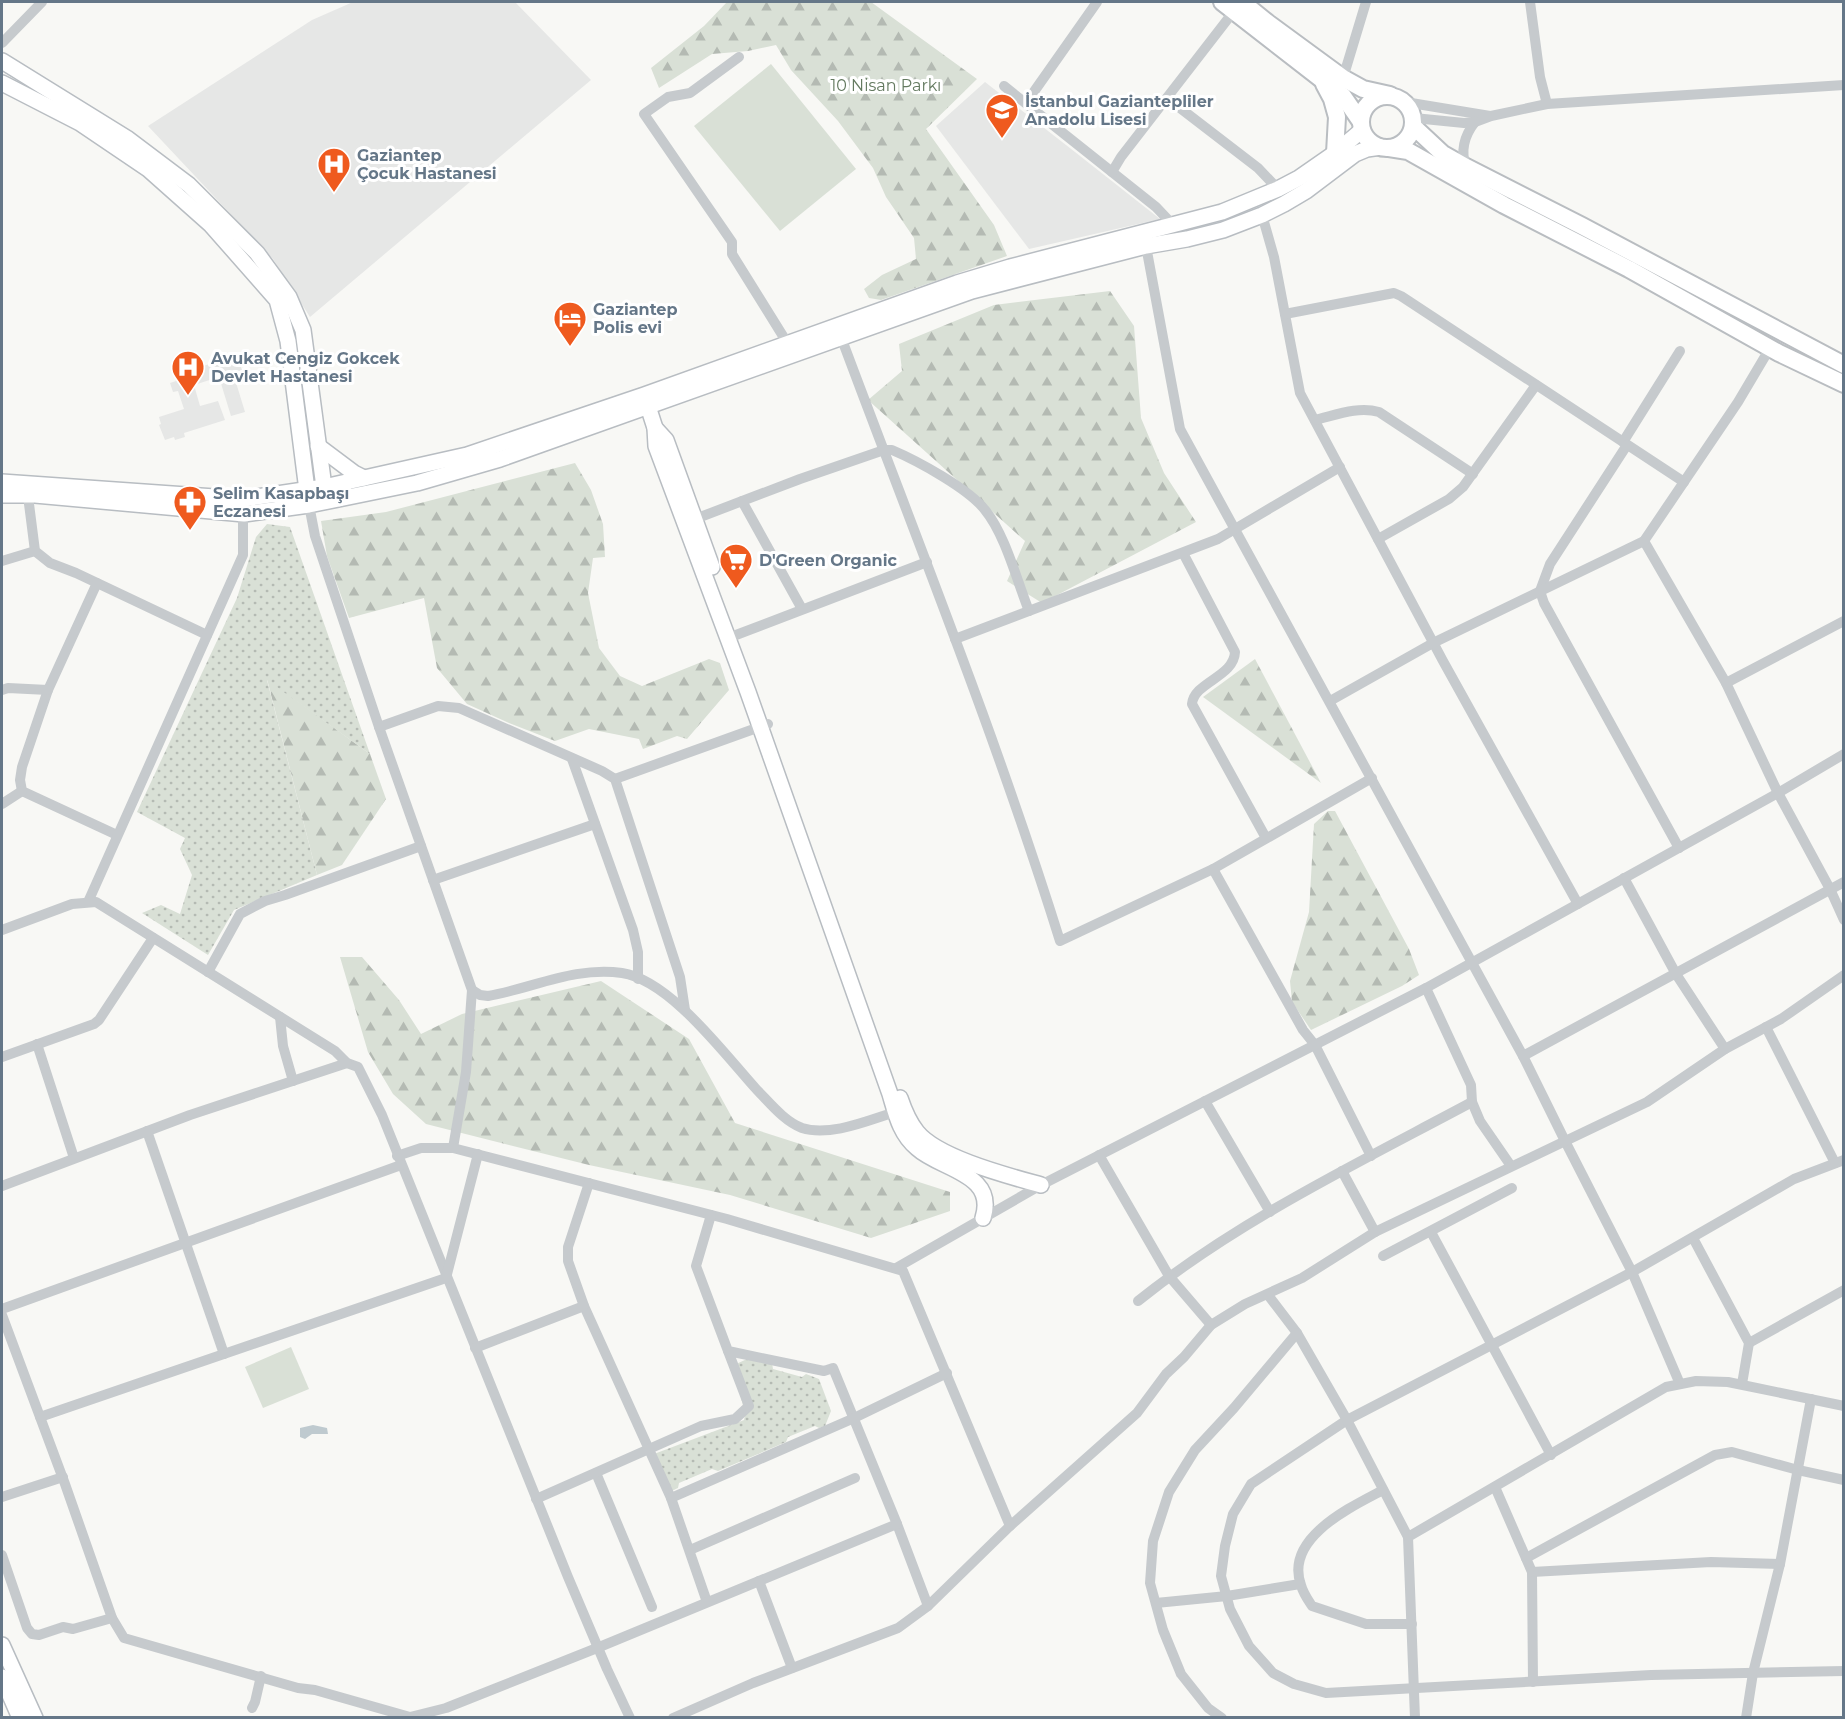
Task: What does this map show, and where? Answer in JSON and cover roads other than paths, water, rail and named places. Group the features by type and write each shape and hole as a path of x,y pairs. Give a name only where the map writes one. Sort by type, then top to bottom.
{"main road":[{"path":"1233,5 1268,23 1343,78 1363,89 1390,95 1406,102 1414,122 1443,154 1466,168 1582,226 1844,365"},
{"path":"1233,5 1343,96 1366,138 1385,148 1408,151 1504,205 1629,269 1770,348 1844,384"},
{"path":"1323,80 1337,117 1335,153"},
{"path":"1361,126 1366,105 1373,99 1390,95"},
{"path":"1385,148 1398,146 1405,141 1414,122"}],"street":[{"path":"2,43 42,2"},
{"path":"1026,104 1097,2"},
{"path":"1343,78 1366,2"},
{"path":"1530,2 1540,77 1547,104"},
{"path":"1112,172 1233,5"},
{"path":"739,57 690,93 668,97 644,114 732,242 732,254 791,349"},
{"path":"2,61 128,139 189,185 256,253 289,297 303,330 324,487"},
{"path":"2,83 80,123 148,169 211,225 277,300 288,341 315,536 379,727 472,990 466,1072 453,1148"},
{"path":"1414,122 1474,122 1547,104 1844,85"},
{"path":"1004,86 1156,207 1173,225"},
{"path":"1167,98 1258,168 1278,189"},
{"path":"1406,102 1491,116"},
{"path":"1466,168 1463,144 1474,122"},
{"path":"2,495 243,506 417,483 459,472 791,349 980,275 1222,212 1299,178 1335,153 1361,126"},
{"path":"791,349 841,337 972,291 1146,246 1204,236 1262,215 1306,191 1355,154 1367,149 1385,148"},
{"path":"1262,215 1274,257 1300,393 1433,643 1578,904"},
{"path":"1146,246 1180,429 1523,1056 1632,1272 1680,1384"},
{"path":"1285,314 1394,293 1684,482"},
{"path":"841,337 955,639 1035,860 1060,940 1213,869 1372,778"},
{"path":"1330,701 1433,643 1644,541 1738,402 1770,348"},
{"path":"1679,848 1544,603 1540,591 1550,564 1680,351"},
{"path":"1378,539 1449,499 1463,487 1536,385"},
{"path":"646,401 655,428 656,446 764,725 905,1112 918,1133 937,1148 998,1173 1041,1185"},
{"path":"308,497 324,487 467,455 646,401"},
{"path":"1316,420 1353,410 1379,412 1473,474"},
{"path":"655,428 666,440 736,635 764,725 900,1128 916,1148 936,1161 971,1177 984,1196 986,1206 983,1218"},
{"path":"318,446 364,478"},
{"path":"695,519 884,450 896,452 964,490 980,503 997,529 1029,611"},
{"path":"955,639 1218,539 1340,467"},
{"path":"2,482 243,506"},
{"path":"28,496 35,551 50,563 207,635"},
{"path":"742,501 802,609"},
{"path":"88,902 243,555 243,506"},
{"path":"1644,541 1726,683 1778,793 1830,889 1844,920"},
{"path":"2,561 35,551"},
{"path":"1183,553 1235,652 1231,665 1195,695 1192,704 1266,838"},
{"path":"736,635 927,562"},
{"path":"22,791 20,780 22,767 48,690 97,583"},
{"path":"1726,683 1844,621"},
{"path":"2,690 8,688 48,690"},
{"path":"379,727 438,706 459,708 603,771 615,779 680,977 685,1010"},
{"path":"615,779 764,725"},
{"path":"896,1268 1041,1185 1426,988 1844,754"},
{"path":"572,759 633,930 638,951 638,978"},
{"path":"22,791 117,835"},
{"path":"2,804 22,791"},
{"path":"433,880 595,824"},
{"path":"208,972 240,914 265,901 421,846"},
{"path":"1213,869 1303,1030 1315,1045 1371,1156"},
{"path":"1624,879 1676,974 1725,1049"},
{"path":"1523,1056 1844,882"},
{"path":"2,930 72,904 96,902 335,1051 347,1063 358,1067 382,1115 597,1648 630,1718"},
{"path":"2,1057 94,1024 99,1020 153,938"},
{"path":"472,990 480,995 488,996 592,971 624,973 655,986 685,1010 779,1112 803,1128 827,1130 855,1125 895,1112"},
{"path":"673,1718 792,1668 898,1628 928,1606 1010,1526 1137,1413 1166,1374 1211,1325 1245,1304 1302,1278 1375,1232 1647,1102 1725,1049 1781,1019 1844,975"},
{"path":"1426,988 1471,1085 1472,1102 1480,1121 1511,1166"},
{"path":"280,1017 283,1046 293,1081"},
{"path":"1766,1027 1839,1162 1794,1179 1632,1272 1347,1420 1251,1484 1233,1514 1221,1576 1230,1609 1249,1646 1273,1673 1294,1684 1326,1693 1651,1675 1844,1671"},
{"path":"37,1044 74,1158"},
{"path":"2,1186 147,1131 347,1063"},
{"path":"1205,1101 1270,1212"},
{"path":"1138,1301 1169,1276 1270,1212 1472,1102"},
{"path":"147,1131 224,1354"},
{"path":"2,1309 186,1243 399,1160 421,1148 453,1148 711,1215 903,1270 1010,1526"},
{"path":"446,1278 478,1154"},
{"path":"1099,1155 1169,1276 1211,1325"},
{"path":"1342,1171 1375,1232"},
{"path":"589,1183 568,1247 568,1261 573,1280 671,1498 707,1602"},
{"path":"1383,1256 1512,1188"},
{"path":"536,1499 701,1426 735,1419 750,1406 696,1266 711,1215"},
{"path":"1431,1232 1551,1455"},
{"path":"1693,1238 1749,1343 1742,1384"},
{"path":"40,1417 446,1278"},
{"path":"1749,1343 1844,1290"},
{"path":"1268,1295 1297,1333 1347,1420 1408,1537 1414,1718"},
{"path":"475,1348 584,1305"},
{"path":"2,1315 63,1477 112,1618 124,1638 298,1688 315,1690 410,1717 446,1708 897,1524"},
{"path":"1222,1718 1208,1708 1181,1674 1163,1630 1150,1583 1153,1541 1168,1491 1195,1450 1297,1333"},
{"path":"728,1352 824,1371 833,1368 928,1606"},
{"path":"671,1498 852,1419 947,1373"},
{"path":"1408,1537 1666,1387 1696,1381 1742,1384 1844,1406"},
{"path":"1746,1718 1753,1673 1780,1564 1811,1399"},
{"path":"1527,1558 1714,1455 1732,1452 1844,1480"},
{"path":"596,1473 652,1607"},
{"path":"2,1497 63,1477"},
{"path":"690,1550 855,1478"},
{"path":"1495,1487 1532,1572 1533,1682"},
{"path":"1383,1490 1339,1513 1312,1537 1300,1562 1300,1584 1312,1606 1333,1615 1366,1624 1412,1624"},
{"path":"2,1555 27,1628 32,1634 39,1635 63,1627 74,1629 112,1618"},
{"path":"1532,1572 1711,1562 1780,1564"},
{"path":"759,1581 792,1668"},
{"path":"1156,1603 1227,1596 1300,1584"},
{"path":"2,1645 35,1718"},
{"path":"252,1708 261,1676"},
{"path":"2,1677 20,1718"}],"place":[{"name":"İstanbul Gaziantepliler Anadolu Lisesi","path":"1002,139"},
{"name":"Gaziantep Çocuk Hastanesi","path":"334,193"},
{"name":"Gaziantep Polis evi","path":"570,347"},
{"name":"Avukat Cengiz Gokcek Devlet Hastanesi","path":"188,396"},
{"name":"Selim Kasapbaşı Eczanesi","path":"190,531"},
{"name":"D'Green Organic","path":"736,589"}],"park label":[{"name":"10 Nisan Parkı","path":"886,85"}]}
